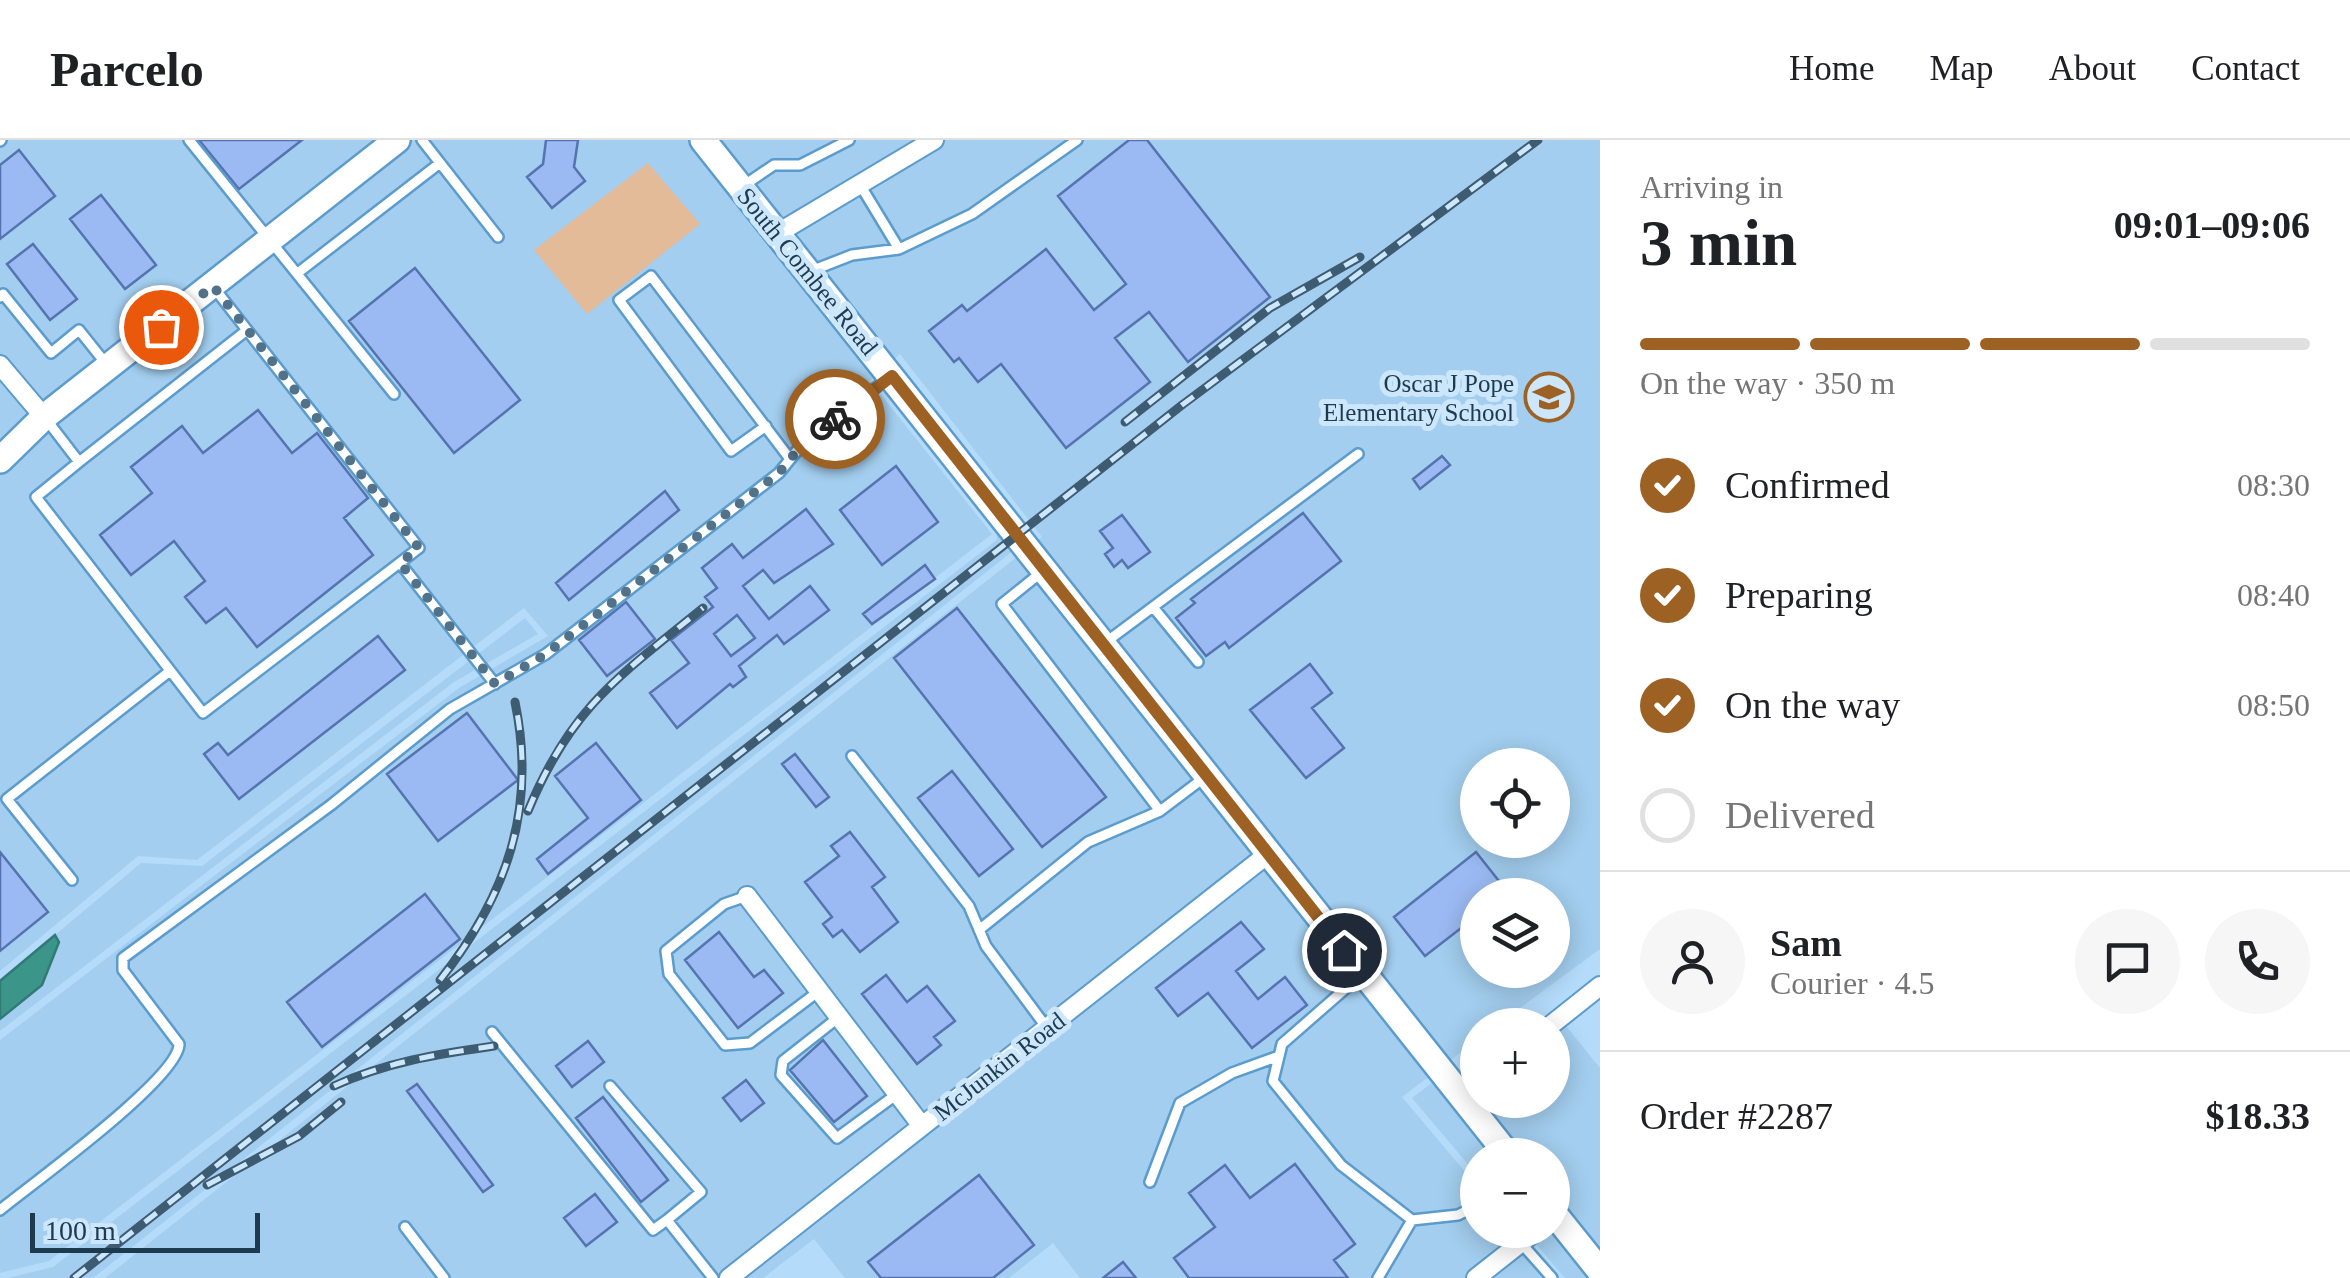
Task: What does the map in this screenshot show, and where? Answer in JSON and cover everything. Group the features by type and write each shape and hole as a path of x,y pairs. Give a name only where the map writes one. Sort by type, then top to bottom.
{"main road":[{"path":"0,460 44,416 274,240 370,150 397,140"},
{"name":"South Combee Road","path":"703,140 1363,974 1460,1079"},
{"path":"1570,1240 1600,1272"}],"street":[{"path":"778,234 930,141"},
{"path":"0,365 44,416"},
{"name":"McJunkin Road","path":"729,1278 1268,854"},
{"path":"747,896 922,1126"},
{"path":"1570,1010 1600,986"},
{"path":"1476,1278 1514,1248"}],"lane":[{"path":"189,140 274,240 394,394"},
{"path":"422,140 498,237"},
{"path":"741,188 774,166 800,165 849,140"},
{"path":"808,272 852,254 898,249 972,214 1077,140"},
{"path":"299,272 440,163"},
{"path":"859,183 898,249"},
{"path":"766,426 730,451 619,300 651,276 766,426 790,459"},
{"path":"213,286 419,548 203,712 36,498 247,330"},
{"path":"0,297 4,294 51,353 79,330 109,368"},
{"path":"0,1210 157,1082 179,1055 179,1044 124,970 123,958 450,710 546,654 779,473 804,442 892,376"},
{"path":"44,416 79,462"},
{"path":"1104,644 1358,454"},
{"path":"400,563 495,684"},
{"path":"1046,569 1002,604 1160,811"},
{"path":"1153,607 1198,662"},
{"path":"72,880 3,795 170,671"},
{"path":"852,756 969,906 986,946 1047,1028"},
{"path":"979,930 1088,842 1160,811 1207,776"},
{"path":"747,896 724,904 666,951 669,974 726,1045 737,1048 750,1043 819,991"},
{"path":"1363,974 1282,1044 1274,1081 1340,1165 1412,1220 1460,1214"},
{"path":"839,1017 783,1061 781,1076 836,1138 897,1094"},
{"path":"492,1032 652,1230 701,1192 610,1086"},
{"path":"1150,1182 1180,1104 1232,1072 1279,1056"},
{"path":"667,1220 713,1278"},
{"path":"1378,1278 1412,1220"},
{"path":"405,1227 444,1278"},
{"path":"1525,1248 1552,1278"}],"shaded area":[{"path":"0,140 1600,140 1600,949 1570,971 1570,878 1460,878 1460,988 1547,988 1520,1008 1460,1008 1460,1053 1402,1097 1460,1166 1460,1248 1530,1248 1556,1278 1080,1278 1053,1243 1009,1278 845,1278 814,1239 763,1278 105,1278 1042,537 900,354 870,381 992,534 49,1261 0,1273 0,1040 459,688 548,636 524,608 197,860 138,856 0,971"},
{"path":"648,163 700,224 587,314 534,250"},
{"path":"997,530 1018,547 93,1278 8,1278 53,1267 997,540"},
{"path":"525,618 538,634 454,682 0,1031 0,1019 42,985 59,942 55,935 141,863 202,866"},
{"path":"55,935 59,942 42,985 0,1019 0,981"},
{"path":"1570,1031 1600,1068 1600,1258 1570,1220 1570,1138 1504,1138 1488,1118 1570,1118"},
{"path":"1437,1079 1460,1108 1460,1118 1468,1118 1484,1138 1460,1138 1460,1155 1412,1098"},
{"path":"1539,1248 1568,1248 1595,1278 1565,1278"}],"building":[{"path":"199,140 302,140 239,189"},
{"path":"546,140 578,140 574,167 585,181 552,208 527,177 543,164"},
{"path":"1129,140 1147,140 1270,297 1188,362 1149,312 1115,338 1150,382 1066,448 1001,364 978,382 959,358 954,362 929,331 962,305 967,311 1046,249 1094,310 1126,284 1058,196"},
{"path":"19,150 55,196 0,239 0,165"},
{"path":"101,195 156,265 125,289 70,219"},
{"path":"33,244 77,299 50,320 7,264"},
{"path":"415,268 520,400 454,453 349,321"},
{"path":"258,410 292,453 317,433 368,498 344,518 373,555 257,647 226,608 206,623 185,597 205,581 174,541 131,575 100,535 152,493 131,467 182,426 203,453"},
{"path":"1442,456 1450,465 1420,489 1413,479"},
{"path":"896,466 938,522 882,565 840,510"},
{"path":"665,491 679,510 569,600 556,583"},
{"path":"806,509 833,544 774,583 763,570 743,586 769,619 810,586 829,610 784,644 777,635 739,666 746,677 733,687 730,684 677,728 650,693 689,663 671,640 713,607 705,597 717,588 702,568 732,544 743,558","holes":["737,615 755,638 731,656 714,634"]},
{"path":"1303,513 1341,561 1229,648 1225,642 1206,656 1176,618 1195,603 1191,599"},
{"path":"1122,515 1150,552 1128,568 1122,560 1114,567 1105,554 1113,548 1100,531"},
{"path":"925,565 935,579 872,624 863,614"},
{"path":"626,602 655,639 607,676 579,640"},
{"path":"957,608 1106,797 1042,847 894,658"},
{"path":"378,636 405,670 239,799 204,754 218,743 228,755"},
{"path":"1310,664 1332,693 1312,708 1344,748 1306,778 1250,710"},
{"path":"467,713 518,780 438,841 387,774"},
{"path":"596,743 641,800 548,874 537,859 588,818 555,776"},
{"path":"795,754 829,797 816,807 782,764"},
{"path":"952,771 1013,849 979,876 918,798"},
{"path":"850,832 885,877 872,887 898,922 860,952 842,930 833,937 823,924 832,917 805,882 839,856 831,846"},
{"path":"0,852 48,912 0,951"},
{"path":"1468,858 1481,858 1497,878 1460,878 1460,929 1425,956 1394,917"},
{"path":"425,894 460,939 322,1047 287,1002"},
{"path":"1241,922 1264,949 1236,971 1258,999 1285,977 1307,1005 1252,1048 1208,993 1178,1016 1156,988"},
{"path":"719,932 754,977 764,970 783,993 738,1028 685,960"},
{"path":"886,975 907,1002 927,986 955,1021 934,1037 941,1045 917,1064 862,994"},
{"path":"823,1040 867,1096 834,1122 790,1070"},
{"path":"588,1041 604,1062 572,1087 556,1066"},
{"path":"746,1080 764,1103 741,1121 723,1098"},
{"path":"417,1084 493,1185 483,1192 407,1091"},
{"path":"603,1097 668,1180 641,1202 576,1118"},
{"path":"1295,1164 1355,1244 1334,1260 1348,1278 1189,1278 1174,1258 1215,1227 1189,1193 1225,1165 1250,1198"},
{"path":"979,1175 1034,1245 993,1278 881,1278 868,1262"},
{"path":"595,1194 617,1222 586,1246 564,1218"},
{"path":"1123,1262 1136,1278 1103,1278"}],"railway":[{"path":"74,1278 1182,405 1538,140"},
{"path":"1125,422 1270,308 1360,257"},
{"path":"528,811 544,775 580,719 622,675 703,608"},
{"path":"440,980 483,916 511,849 522,779 515,702"},
{"path":"334,1086 393,1065 494,1046"},
{"path":"207,1185 299,1136 341,1102"}],"way so far":[{"path":"161,327 213,286 419,548 400,563 495,684 575,632 779,473 804,442 835,419"}],"place":[{"name":"Oscar J Pope Elementary School","path":"1549,397"}],"route":[{"path":"835,419 892,376 1344,950"}]}
